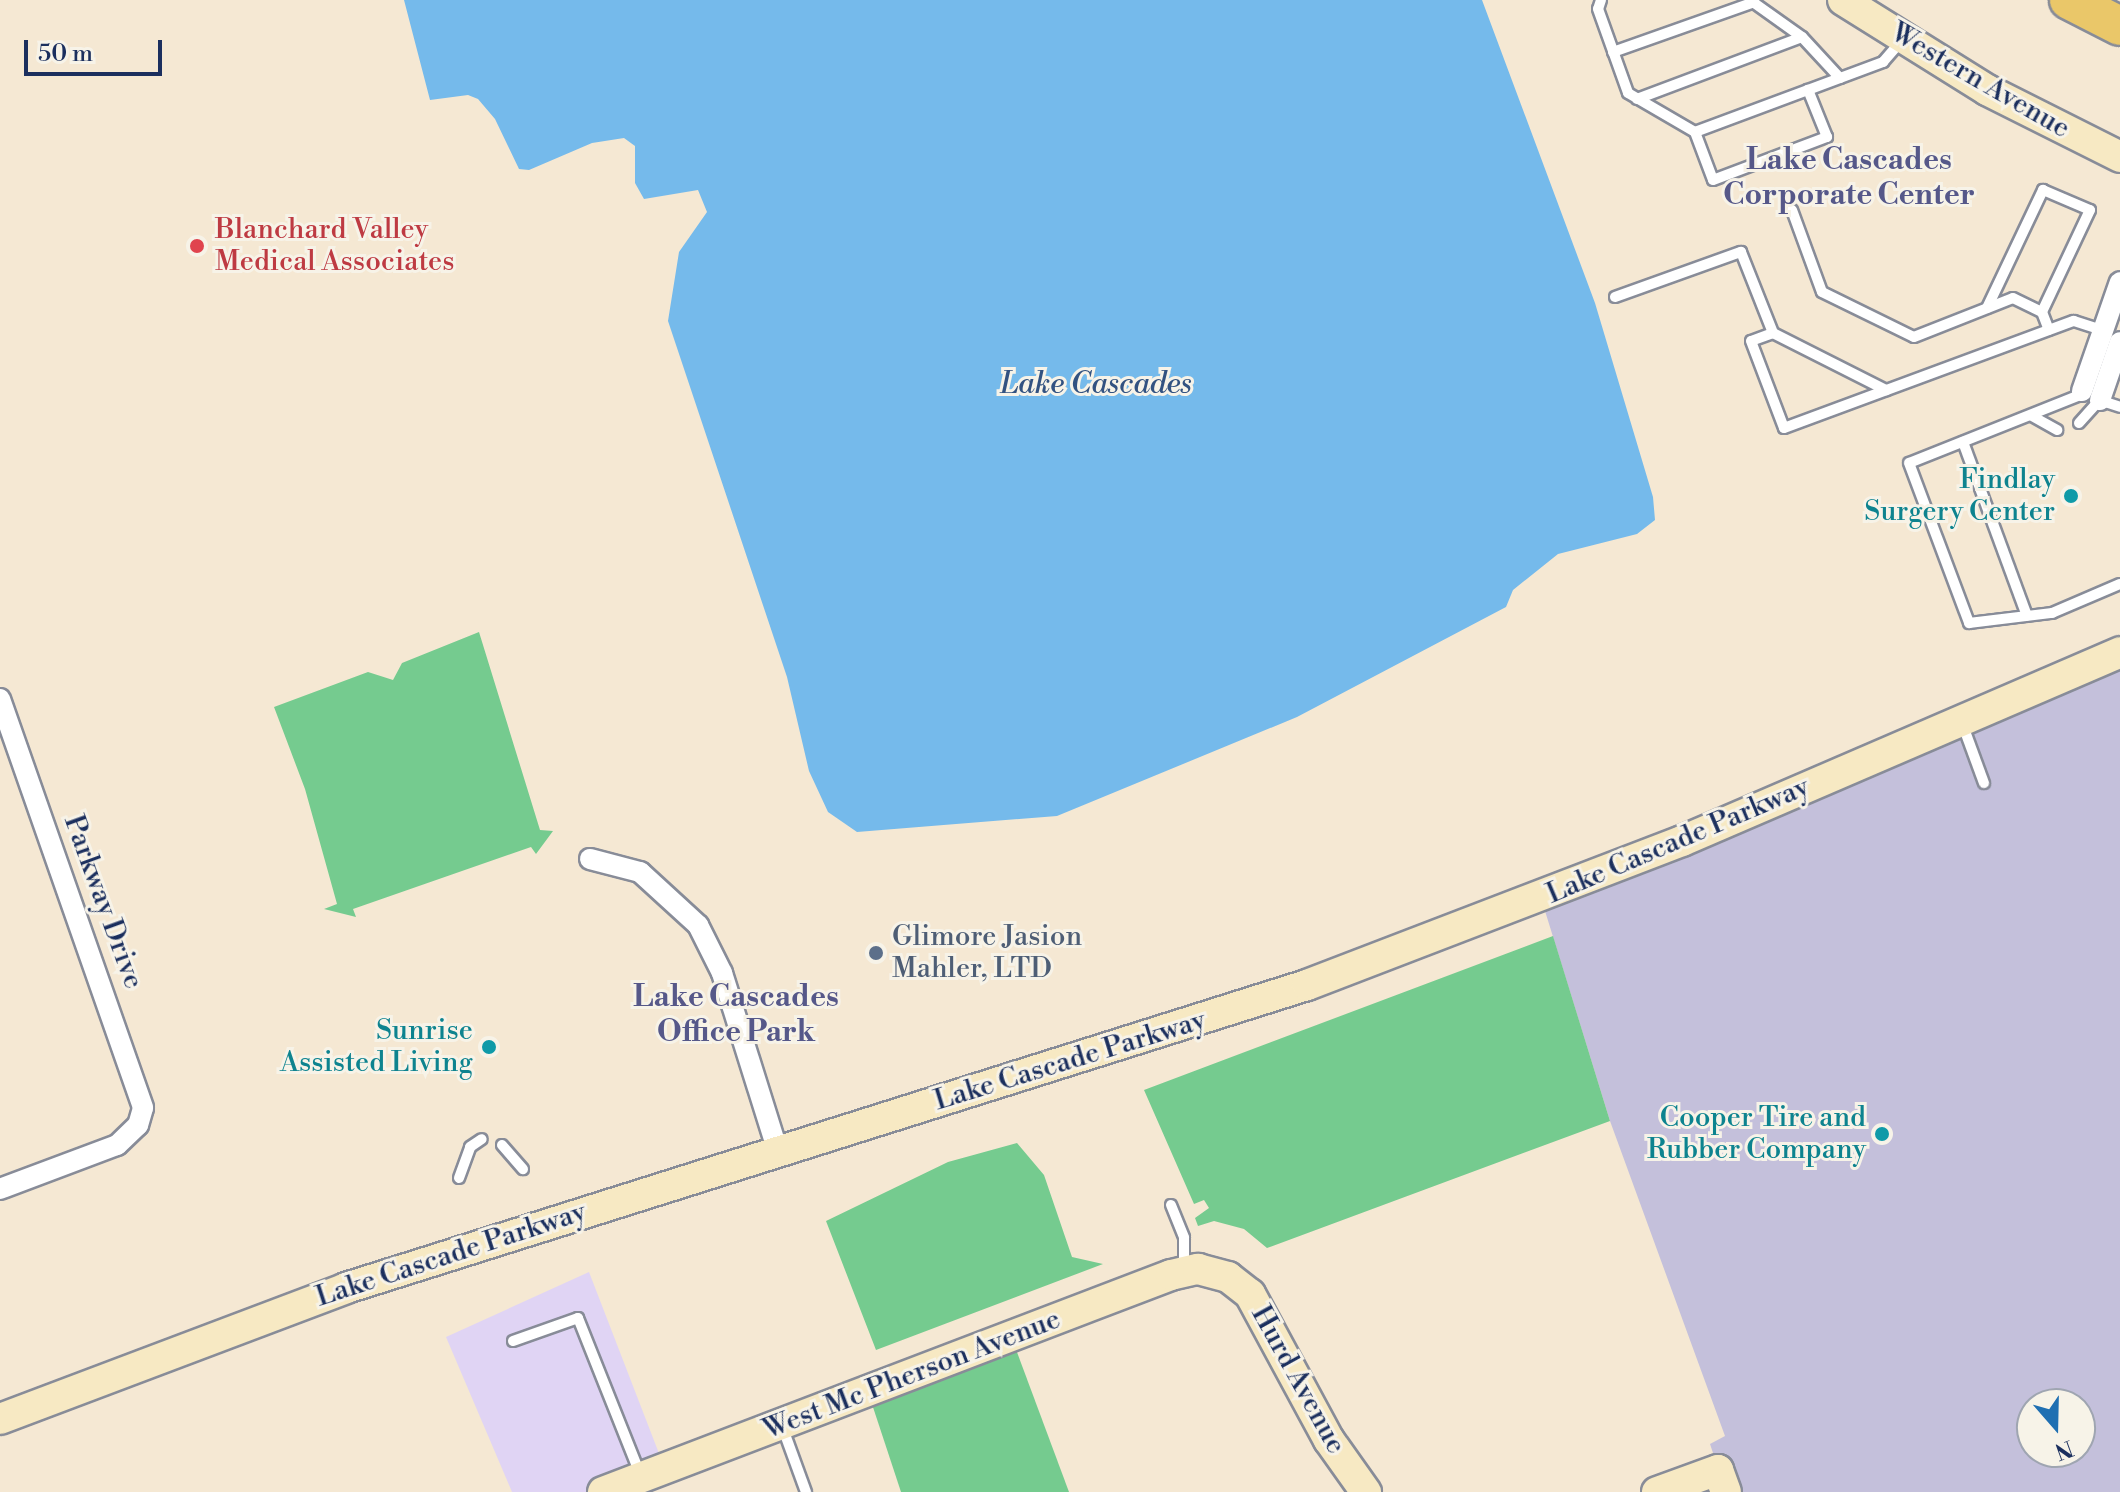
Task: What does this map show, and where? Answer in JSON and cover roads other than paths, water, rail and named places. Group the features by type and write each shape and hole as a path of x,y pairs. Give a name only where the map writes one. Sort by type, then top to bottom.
{"highway":[{"path":"2069,0 2120,26"}],"street":[{"name":"Western Avenue","path":"1843,0 1987,90 2120,157"},
{"path":"2091,396 2114,336 2120,282"},
{"name":"Lake Cascade Parkway","path":"0,1419 346,1288 1307,985 1541,898 2120,652"},
{"name":"Parkway Drive","path":"0,699 143,1101 138,1125 117,1145 0,1189"},
{"path":"590,859 640,872 681,905 698,925 722,973 778,1152"},
{"name":"West Mc Pherson Avenue","path":"603,1492 1184,1271 1223,1274"},
{"name":"Hurd Avenue","path":"1223,1274 1258,1306 1329,1440 1366,1492"},
{"path":"1657,1492 1722,1481"}],"lane":[{"path":"1601,0 1598,9 1628,93 1695,132 1713,180 1827,137 1808,90"},
{"path":"1613,52 1752,1 1802,37 1840,78"},
{"path":"1637,99 1802,37"},
{"path":"1695,132 1883,62 1903,39"},
{"path":"1987,308 2043,190 2090,210 2042,312"},
{"path":"1792,210 1822,292 1914,337 2013,298 2042,312 2049,330"},
{"path":"1615,297 1741,252 1773,333 1886,390"},
{"path":"1773,333 1751,341 1784,428 2074,321 2114,336"},
{"path":"2079,423 2091,396"},
{"path":"2120,407 2091,396 1909,463 1969,623 2052,613 2120,584"},
{"path":"2032,416 2057,430"},
{"path":"1963,442 2027,616"},
{"path":"1961,721 1984,783"},
{"path":"459,1178 470,1147 482,1139"},
{"path":"502,1145 523,1169"},
{"path":"1171,1205 1184,1238 1184,1271"},
{"path":"513,1341 578,1318 642,1478"},
{"path":"782,1425 806,1492"}],"water":[{"name":"Lake Cascades","path":"404,0 1482,0 1595,303 1653,497 1655,520 1637,534 1558,554 1513,590 1506,607 1297,717 1057,816 857,832 828,812 809,771 787,677 668,321 679,252 707,212 698,190 644,199 635,183 635,146 624,138 592,143 529,170 519,169 495,119 478,99 468,95 430,100"}],"place":[{"name":"Blanchard Valley Medical Associates","path":"197,246"},
{"name":"Findlay Surgery Center","path":"2071,496"},
{"name":"Glimore Jasion Mahler, LTD","path":"876,953"},
{"name":"Sunrise Assisted Living","path":"489,1047"},
{"name":"Cooper Tire and Rubber Company","path":"1882,1134"}],"district":[{"name":"Lake Cascades Corporate Center","path":"1849,177"},
{"name":"Lake Cascades Office Park","path":"736,1014"}]}
